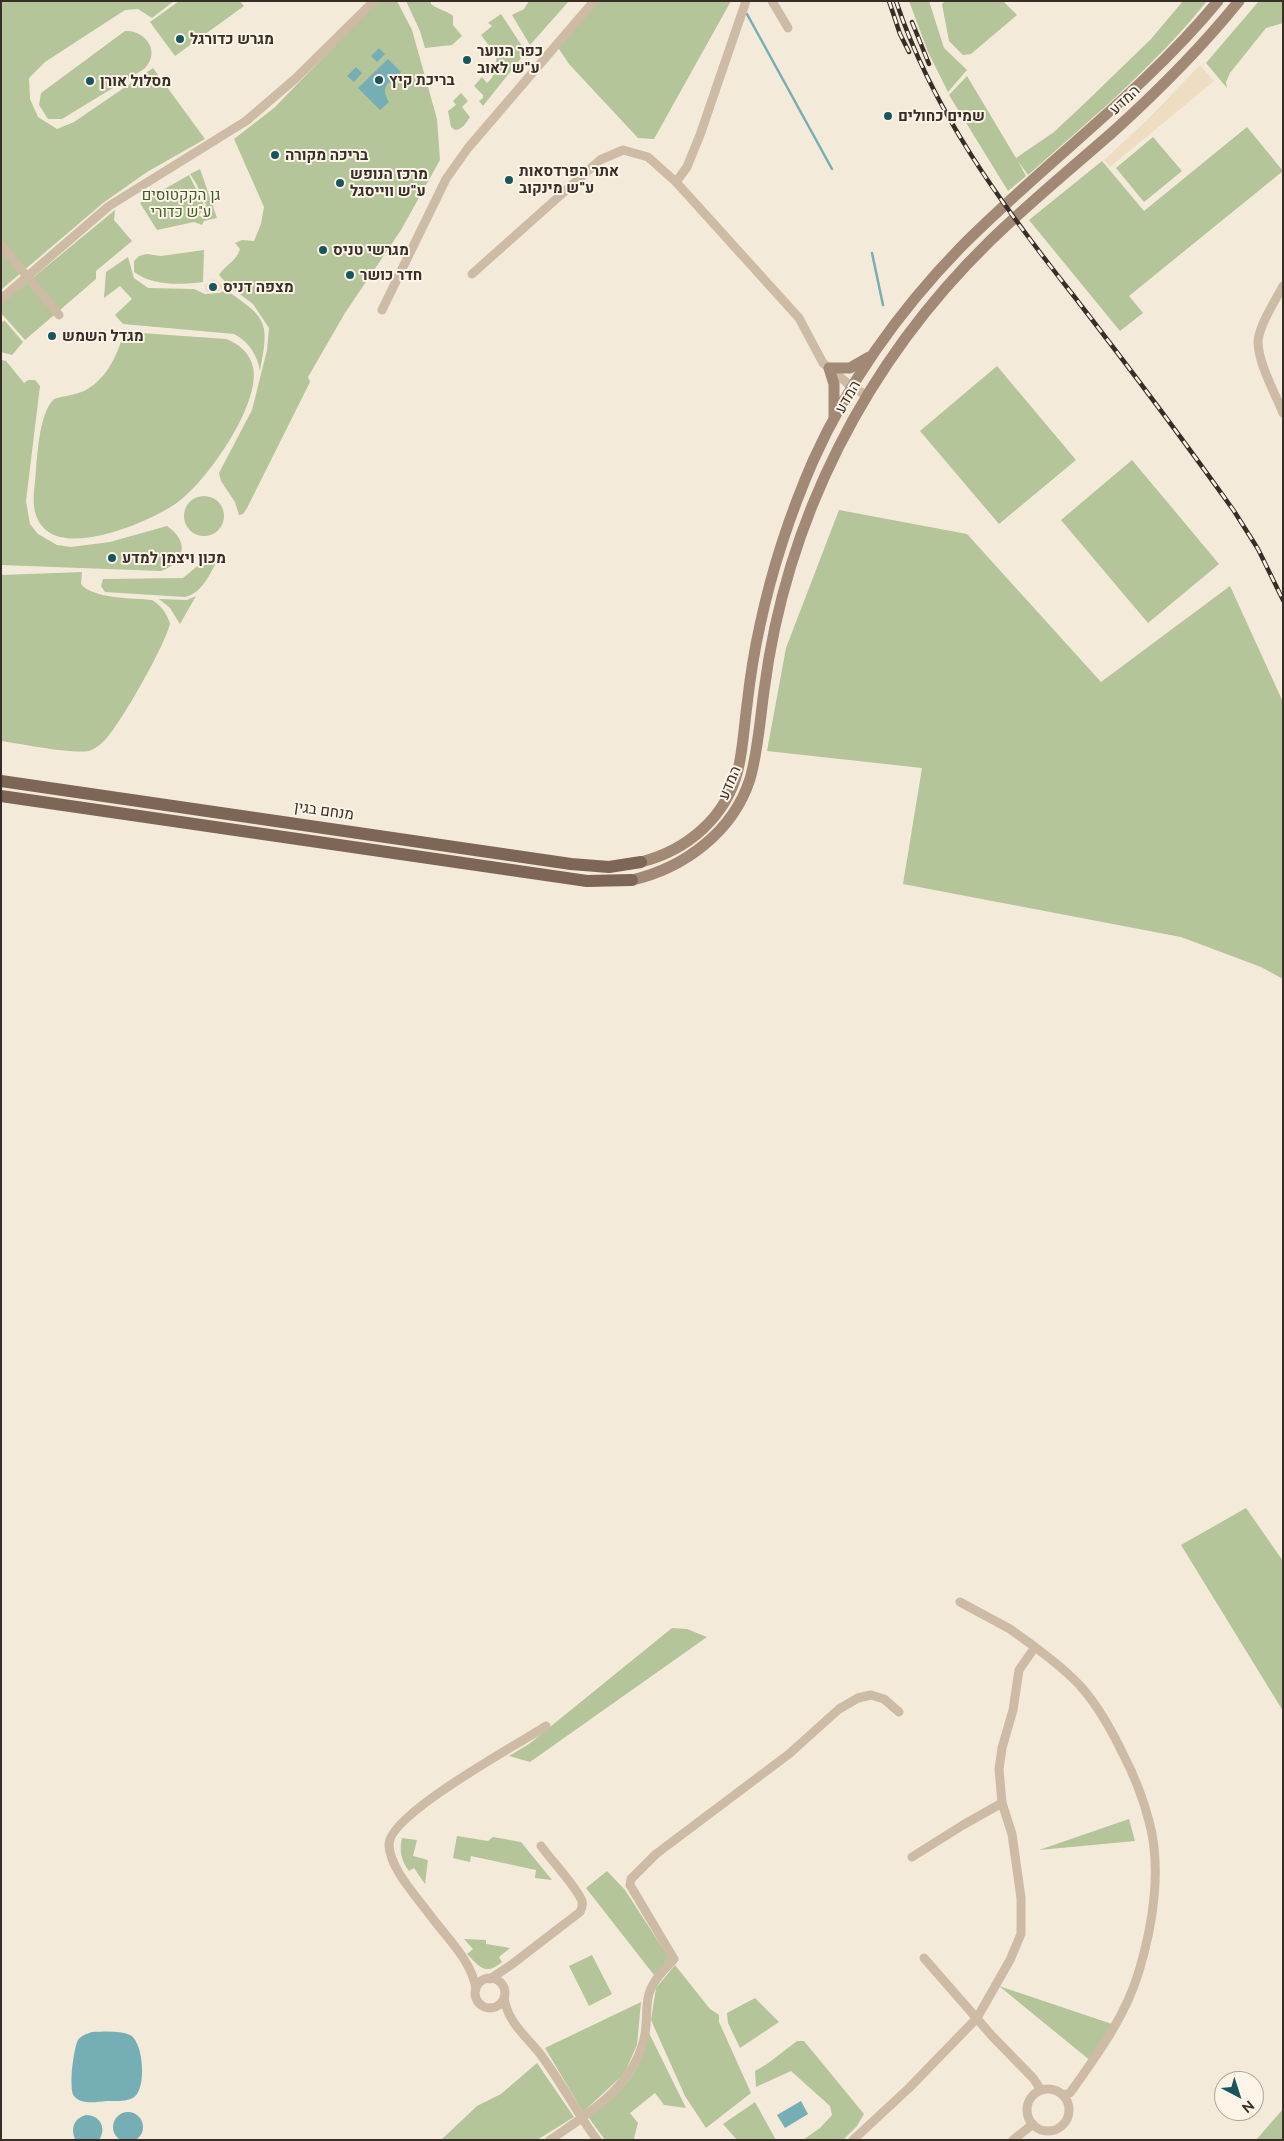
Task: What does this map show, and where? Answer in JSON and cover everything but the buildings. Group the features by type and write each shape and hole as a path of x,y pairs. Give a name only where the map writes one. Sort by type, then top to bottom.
{"main road":[{"name":"המדע","path":"641,862 673,850 701,831 716,814 734,783 742,746 755,648 773,573 794,507 834,419 852,387 882,343 921,292 962,247 1026,186 1127,97 1190,34 1218,1"},
{"name":"המדע","path":"632,880 659,872 695,852 725,824 744,794 756,754 774,625 792,562 820,484 866,395 919,318 979,252 1161,87 1193,54 1239,1"},
{"path":"834,419 834,384 828,368 850,368 856,366 866,360 882,343"},
{"name":"מנחם בגין","path":"1,781 571,864 609,867 641,862"},
{"name":"מנחם בגין","path":"1,796 587,881 632,880"}],"street":[{"path":"1,299 110,206 246,121 287,86 374,1"},
{"path":"382,310 446,179 493,117 594,1"},
{"path":"676,182 687,167 700,135 746,1"},
{"path":"772,1 788,28"},
{"path":"472,274 600,160 623,150 648,157 676,182 799,318 823,363 852,387 866,395"},
{"path":"1,245 59,315"},
{"path":"1283,286 1268,314 1258,341 1260,357 1283,413"},
{"path":"960,1602 1010,1629 1068,1674 1103,1716 1131,1770 1150,1823 1155,1884 1149,1932 1139,1972 1107,2040 1070,2093 1063,2095"},
{"path":"853,2140 909,2088 977,2018 1010,1960 1020,1934 1021,1898 1012,1834 1002,1804 999,1769 1020,1670 1035,1647"},
{"path":"550,2140 598,2106 621,2085 630,2072 644,2040 649,1994 654,1983 674,1959 630,1885 631,1879 656,1854 789,1754 839,1709 858,1698 871,1695 884,1699 899,1712"},
{"path":"514,2024 489,2008 480,2005 477,2001 476,1989 468,1965 395,1865 389,1843 391,1835 405,1819 446,1788 546,1726"},
{"path":"912,1857 963,1825 1002,1804"},
{"path":"476,1989 479,1983 511,1965 580,1912 582,1908 582,1902 576,1891 541,1846"},
{"path":"924,1958 1033,2078 1041,2090"},
{"path":"468,1965 489,1979 497,1980 504,1992"},
{"path":"511,1965 506,1972 504,1992 508,2014 514,2024 541,2055 597,2140"},
{"path":"489,2008 498,2005 504,1992"},
{"path":"1050,2089 1063,2095 1069,2108 1068,2115 1060,2127 1046,2131 1033,2124 1027,2113 1027,2107 1032,2095 1041,2090 1050,2089"},
{"path":"1013,2140 1033,2124"}],"green space":[{"path":"1,1 174,1 152,18 138,9 125,10 45,62 29,78 30,99 38,117 57,129 74,122 153,68 205,139 147,172 103,203 2,289"},
{"name":"מגרש כדורגל","path":"179,1 240,1 244,6 175,56 150,22"},
{"name":"מרכז הנופש ע\"ש ווייסגל","path":"378,1 397,1 412,30 437,119 440,160 401,230 345,313 308,377 310,382 247,508 243,514 239,515 235,502 221,481 219,473 252,410 267,350 269,328 253,304 229,286 219,275 240,249 235,243 242,240 254,241 261,224 264,207 234,139 274,108"},
{"path":"406,1 431,1 431,4 453,16 453,25 462,36 452,45 425,48 420,31"},
{"path":"529,1 569,1 530,45 512,15 524,9"},
{"path":"597,1 731,1 654,139 638,138 569,64 557,46"},
{"path":"909,1 929,1 944,48 967,70 948,92 928,52"},
{"path":"945,1 1003,1 1017,15 971,54 963,55 949,41 942,4"},
{"path":"1183,1 1207,1 1144,70 1028,175 1018,161 1026,176 1008,191 949,95 967,76 1016,158 1054,132 1086,102 1151,39"},
{"path":"1259,1 1283,1 1283,23 1266,28 1230,73 1226,82 1227,88 1206,63"},
{"path":"501,14 526,52 483,106 479,101 483,98 483,95 474,86 482,77 487,83 491,79 495,72 499,53 493,45 490,47 481,35 492,26 488,23"},
{"name":"מסלול אורן","path":"125,31 140,34 149,44 151,56 149,63 144,69 62,119 48,119 39,105 41,93"},
{"path":"461,93 468,101 462,107 470,117 462,127 455,130 451,127 448,111 456,105 453,101"},
{"path":"1247,127 1283,171 1129,296 1143,313 1120,331 1029,220 1102,161 1144,211"},
{"path":"1153,137 1182,171 1144,202 1116,168"},
{"name":"גן הקקטוסים ע\"ש כדורי","path":"200,169 217,218 204,221 202,225 194,222 157,230 140,203 189,175 204,205 199,216 203,217 202,213 206,205 190,174"},
{"path":"115,210 114,220 132,241 96,271 96,279 25,340 1,313 1,304"},
{"path":"204,250 203,282 177,284 158,282 142,277 134,272 134,261 139,256 147,254 161,256"},
{"path":"128,257 134,278 148,288 194,289 205,294 219,293 226,290 250,308 262,323 264,331 265,342 260,371 252,349 234,334 123,324 115,315 132,299 120,286 104,298 106,272"},
{"path":"5,321 23,342 12,355 1,352 1,322"},
{"path":"127,332 226,339 235,344 247,353 252,362 253,383 249,401 217,460 190,492 178,502 149,518 110,533 70,538 54,535 42,526 36,516 34,505 41,426 54,399 77,394 99,381 109,367 123,335"},
{"path":"1,360 6,361 24,383 28,380 35,380 40,386 26,501 30,524 38,534 57,545 71,547 110,542 167,526 179,538 181,544 182,551 176,562 161,571 1,565"},
{"path":"997,366 1076,460 999,524 920,431"},
{"path":"1132,460 1219,564 1148,623 1061,520"},
{"path":"208,496 215,499 221,505 224,516 223,524 215,533 208,536 200,536 193,533 185,524 184,512 187,505 196,497"},
{"path":"839,510 967,534 1101,682 1230,586 1283,702 1283,979 1261,967 1181,937 903,884 922,768 767,751 786,648"},
{"path":"221,553 202,586 192,595 185,597 105,592 101,586 103,579 183,578 212,554"},
{"path":"82,572 81,584 94,593 114,597 152,600 158,605 170,623 161,647 121,718 100,745 89,751 81,752 1,741 1,575"},
{"path":"196,596 180,624 170,608 159,599 187,600"},
{"path":"1246,1508 1283,1561 1283,1711 1181,1545"},
{"path":"672,1628 687,1629 707,1637 530,1762 509,1756 529,1744"},
{"path":"1129,1819 1135,1841 1039,1850"},
{"path":"457,1836 488,1841 493,1837 521,1842 552,1880 535,1878 536,1870 471,1856 470,1862 453,1858"},
{"path":"402,1838 417,1840 413,1856 428,1860 425,1884 414,1868 409,1871 402,1859"},
{"path":"607,1871 625,1890 669,1958 654,1975 586,1888"},
{"path":"464,1939 486,1940 486,1944 510,1948 499,1957 502,1962 487,1969 479,1966 467,1954 473,1949"},
{"path":"592,1955 612,1994 589,2006 569,1966"},
{"path":"675,1965 710,2009 719,2015 719,2022 751,2093 706,2128 685,2096 651,2020 656,1988"},
{"path":"999,1986 1112,2024 1092,2062"},
{"path":"755,1998 779,2022 740,2048 728,2023 727,2013"},
{"path":"641,2002 637,2045 624,2074 583,2112 545,2048"},
{"path":"649,2033 686,2108 664,2105 655,2093 630,2113 638,2123 634,2138 636,2140 605,2140 589,2118 612,2099 628,2082 640,2061"},
{"path":"797,2041 804,2041 864,2114 857,2126 843,2140 803,2140 820,2128 832,2115 830,2106 791,2071 756,2087 755,2071"},
{"path":"537,2063 574,2117 537,2140 441,2140 477,2106 501,2094"},
{"path":"755,2102 776,2140 737,2140 723,2124"},
{"path":"1283,2109 1283,2140 1256,2140"}],"shaded area":[{"path":"1200,65 1214,81 1110,167 1104,160 1148,119"},
{"path":"213,279 222,284 222,288 219,291 207,292 204,286"}],"water":[{"path":"379,48 385,54 377,62 371,56"},
{"name":"בריכת קיץ","path":"388,59 401,72 385,88 389,102 380,110 358,88"},
{"path":"356,67 362,73 354,82 347,76"},
{"path":"92,2032 121,2032 135,2039 141,2056 142,2076 140,2086 133,2098 123,2101 89,2102 81,2101 74,2096 72,2092 72,2077 76,2044 81,2037"},
{"path":"801,2101 808,2114 785,2128 777,2115"},
{"path":"128,2112 134,2113 142,2121 142,2133 134,2141 128,2142 122,2141 114,2133 113,2127 114,2121 122,2113"},
{"path":"86,2115 95,2117 101,2123 102,2131 99,2140 75,2139 74,2124 79,2118"}],"waterway":[{"path":"747,14 832,169"},
{"path":"872,253 883,305"}],"railway":[{"path":"889,1 900,34 909,52"},
{"path":"896,1 911,42 929,81 972,156 1021,227 1195,456 1234,511 1258,549 1283,600"},
{"path":"912,22 929,64"}],"place":[{"name":"מגרש כדורגל","path":"180,39"},
{"name":"כפר הנוער ע\"ש לאוב","path":"467,60"},
{"name":"בריכת קיץ","path":"379,80"},
{"name":"מסלול אורן","path":"90,81"},
{"name":"שמים כחולים","path":"888,116"},
{"name":"בריכה מקורה","path":"275,155"},
{"name":"אתר הפרדסאות ע\"ש מינקוב","path":"509,180"},
{"name":"מרכז הנופש ע\"ש ווייסגל","path":"340,183"},
{"name":"מגרשי טניס","path":"323,250"},
{"name":"חדר כושר","path":"350,275"},
{"name":"מצפה דניס","path":"213,287"},
{"name":"מגדל השמש","path":"52,336"},
{"name":"מכון ויצמן למדע","path":"112,558"}]}
